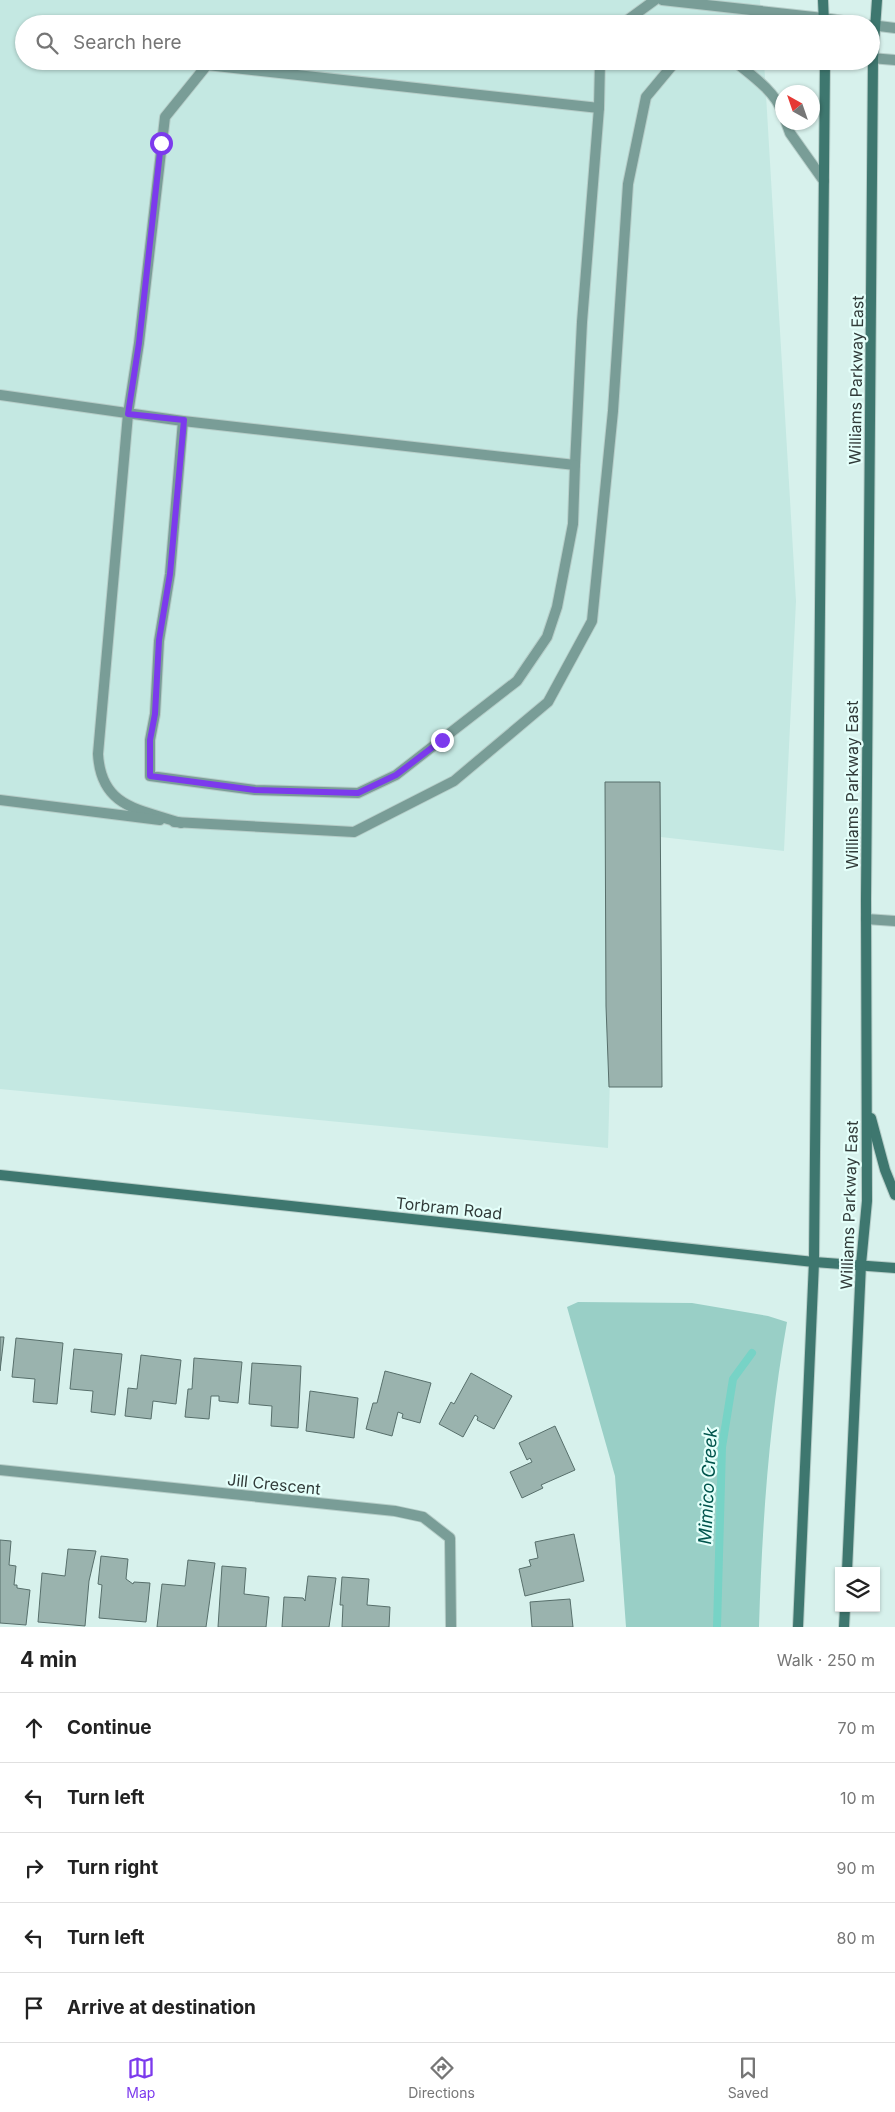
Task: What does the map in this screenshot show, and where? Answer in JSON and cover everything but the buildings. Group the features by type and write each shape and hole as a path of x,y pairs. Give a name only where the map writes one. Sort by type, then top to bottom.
{"main road":[{"path":"823,0 823,15"},
{"name":"Williams Parkway East","path":"875,15 877,0"},
{"name":"Williams Parkway East","path":"798,1627 814,1262 825,70"},
{"name":"Williams Parkway East","path":"847,1567 861,1264 867,1201 866,919 872,70"},
{"path":"867,1104 885,1170 895,1196"},
{"name":"Torbram Road","path":"0,1176 814,1262 895,1268"},
{"path":"844,1627 845,1612"}],"street":[{"path":"634,15 655,0"},
{"path":"662,0 777,15"},
{"path":"880,26 895,28"},
{"path":"880,59 895,60"},
{"path":"181,823 118,801 106,786 99,772 99,744 128,414 139,343 165,116 203,70"},
{"path":"243,70 599,108"},
{"path":"184,420 170,574 159,640 155,714 150,740 150,776 255,790 358,793 396,775 517,681 547,637 557,607 573,524 581,331 599,108 600,70"},
{"path":"0,800 181,823 354,832 454,781 548,702 592,621 613,411 628,184 646,97 668,70"},
{"path":"746,70 775,98"},
{"path":"789,130 824,181"},
{"path":"0,395 128,414 575,465"},
{"path":"866,919 895,921"},
{"name":"Jill Crescent","path":"0,1470 396,1511 423,1517 450,1538 451,1627"}],"shaded area":[{"path":"0,0 760,0 761,15 15,15 15,70 765,70 796,601 784,851 617,832 608,1148 0,1089"}],"green space":[{"path":"578,1302 692,1303 768,1316 787,1322 775,1398 767,1474 759,1627 626,1627 615,1476 567,1307"}],"waterway":[{"name":"Mimico Creek","path":"717,1627 722,1447 733,1379 752,1353"}],"route":[{"path":"161,143 139,343 128,414 184,420 170,574 159,640 155,714 150,740 150,776 255,790 358,793 396,775 442,740"}]}
